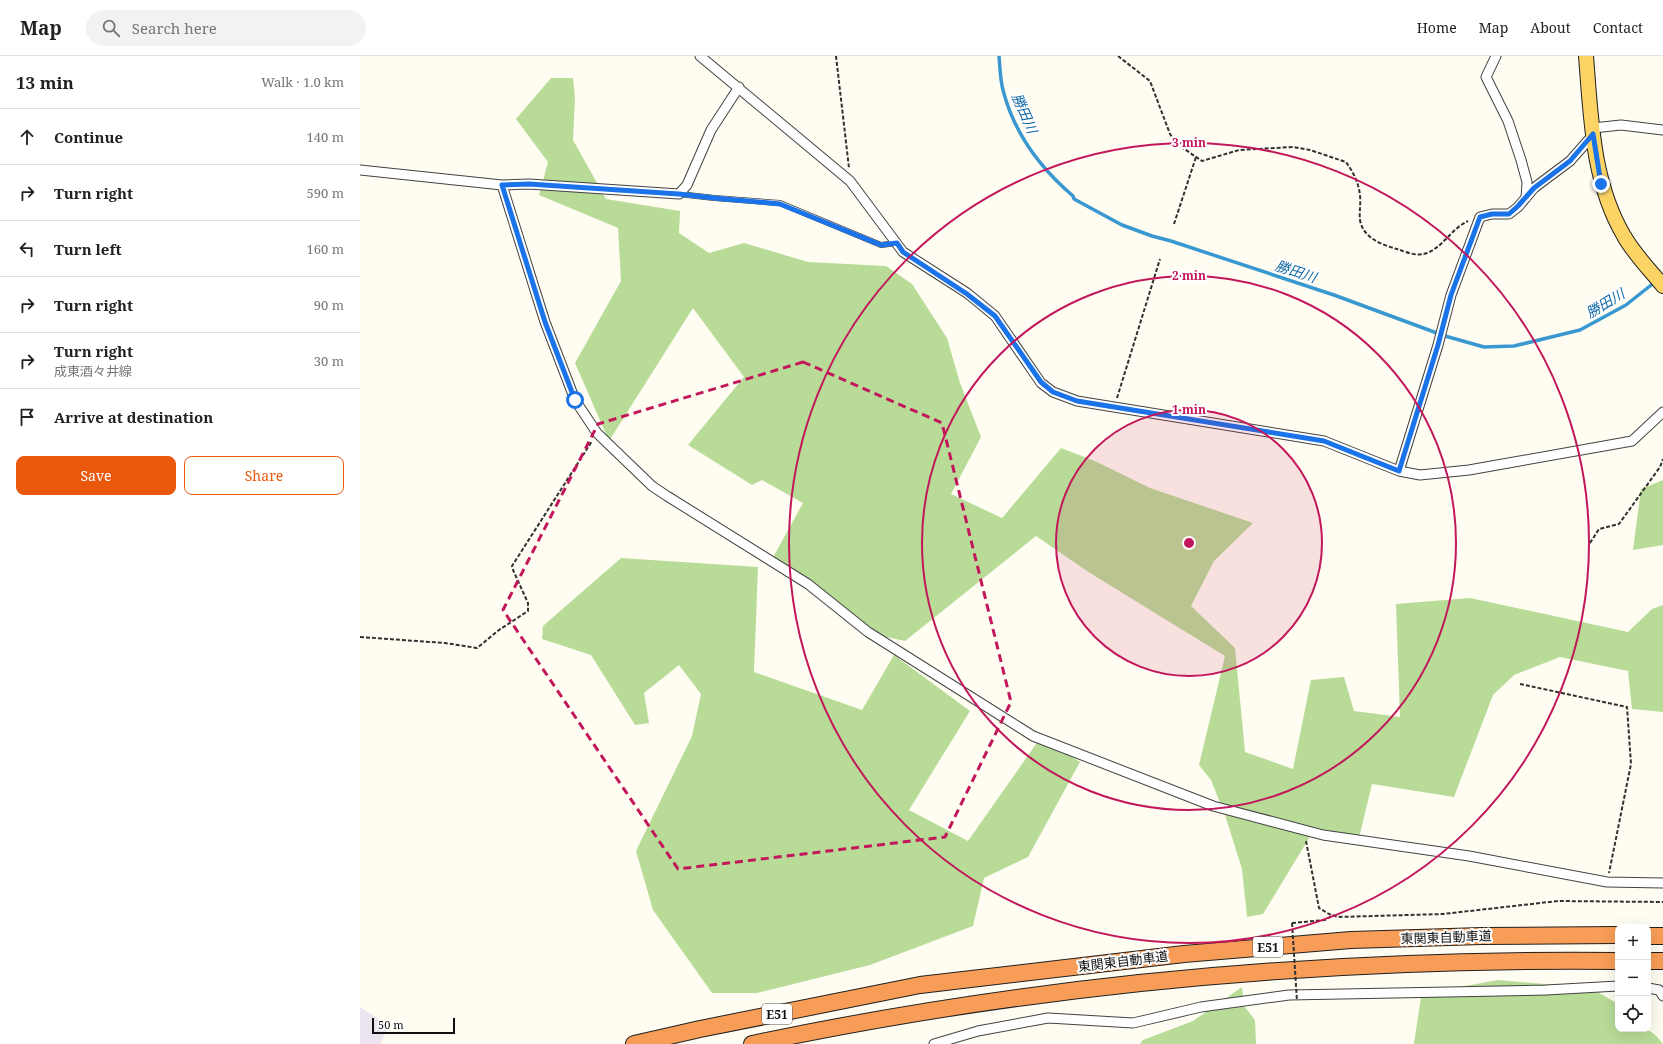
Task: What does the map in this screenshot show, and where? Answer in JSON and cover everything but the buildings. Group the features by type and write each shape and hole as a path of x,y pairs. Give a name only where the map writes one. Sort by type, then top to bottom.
{"highway":[{"name":"東関東自動車道","path":"634,1044 700,1029 920,986 1184,954 1351,940 1482,936 1615,935"},
{"path":"1651,936 1663,936"},
{"name":"東関東自動車道","path":"752,1044 832,1027 1030,996 1188,978 1352,966 1481,962 1615,961"},
{"path":"1651,961 1663,961"}],"main road":[{"path":"1586,56 1593,131 1601,184 1614,218 1624,237 1663,286"}],"street":[{"path":"700,56 850,181 903,252 967,294 995,316 1041,382 1053,392 1077,401 1324,441 1399,471 1420,475 1462,470 1632,442 1663,412"},
{"path":"1496,56 1486,77 1508,121 1521,160 1527,182 1526,198"},
{"path":"360,170 502,185 529,184 679,194 687,185 711,130 739,87"},
{"path":"1399,471 1438,345 1451,295 1480,217 1492,214 1509,214 1534,188 1570,161 1593,131 1621,125 1663,130"},
{"path":"502,185 545,322 575,400 597,433 652,486 808,584 868,632 1033,736 1213,806 1323,836 1469,856 1607,882 1663,883"},
{"path":"934,1044 978,1031 1048,1018 1133,1023 1201,1007 1289,995 1546,990 1615,986"},
{"path":"1651,989 1658,990 1663,996"}],"lane":[{"path":"679,194 780,204 881,245 897,243"}],"path":[{"path":"836,56 850,181"},
{"path":"1118,56 1150,81 1170,134 1177,144 1202,161 1239,150 1293,147 1310,150 1346,162 1355,177 1360,196 1360,221 1365,232 1376,242 1414,255 1427,254 1455,229 1480,217"},
{"path":"1174,224 1196,157"},
{"path":"1114,407 1160,259"},
{"path":"360,637 445,643 477,648 499,630 528,611 528,603 512,566 597,433"},
{"path":"1590,543 1598,529 1619,524 1660,467 1663,458"},
{"path":"1520,684 1628,707 1630,764 1607,882"},
{"path":"1304,830 1319,908 1338,917 1443,914 1558,902 1663,902"},
{"path":"1297,1001 1292,923 1325,920 1333,915"}],"highlighted area":[{"path":"803,362 942,423 1011,702 945,837 678,869 503,610 598,424"}],"shaded area":[{"path":"360,1007 388,1025 381,1044 360,1044"}],"green space":[{"path":"551,78 573,78 575,98 573,140 606,199 680,211 679,233 709,253 744,243 808,262 886,266 912,284 947,338 960,383 981,437 951,494 1002,518 1061,448 1097,462 1150,488 1253,523 1214,561 1191,606 1235,648 1245,752 1293,769 1311,680 1344,677 1354,711 1400,717 1396,604 1470,598 1628,632 1652,609 1663,605 1663,712 1632,709 1628,671 1560,657 1514,675 1493,695 1454,797 1372,784 1359,838 1314,830 1263,914 1247,917 1242,869 1226,818 1211,780 1199,765 1225,656 1090,573 1036,536 905,641 877,635 771,561 803,503 762,480 752,485 688,445 744,377 693,308 609,441 575,363 621,281 618,228 539,195 548,162 516,119"},
{"path":"1663,480 1663,545 1633,550 1641,489"},
{"path":"621,558 758,567 754,672 862,710 894,655 970,711 909,810 968,841 1041,737 1080,762 1028,857 984,878 973,926 870,965 757,993 712,993 653,910 636,851 692,736 701,694 679,665 644,693 649,723 635,725 591,655 542,639 543,626"},
{"path":"1498,980 1591,988 1615,1002 1615,1032 1651,1032 1663,1044 1414,1044 1422,990 1443,990"},
{"path":"1242,987 1244,1006 1255,1020 1256,1044 1140,1044 1143,1040 1193,1021"}],"waterway":[{"name":"勝田川","path":"999,56 1001,82 1014,121 1030,149 1050,174 1073,196 1074,199 1122,225 1152,236 1334,295 1445,336 1484,347 1514,346 1580,330 1626,305 1655,282"}],"route":[{"path":"575,400 545,322 502,185 529,184 679,194 780,204 881,245 897,243 903,252 967,294 995,316 1041,382 1053,392 1077,401 1324,441 1399,471 1438,345 1451,295 1480,217 1492,214 1509,214 1534,188 1570,161 1593,134 1601,184"}]}
